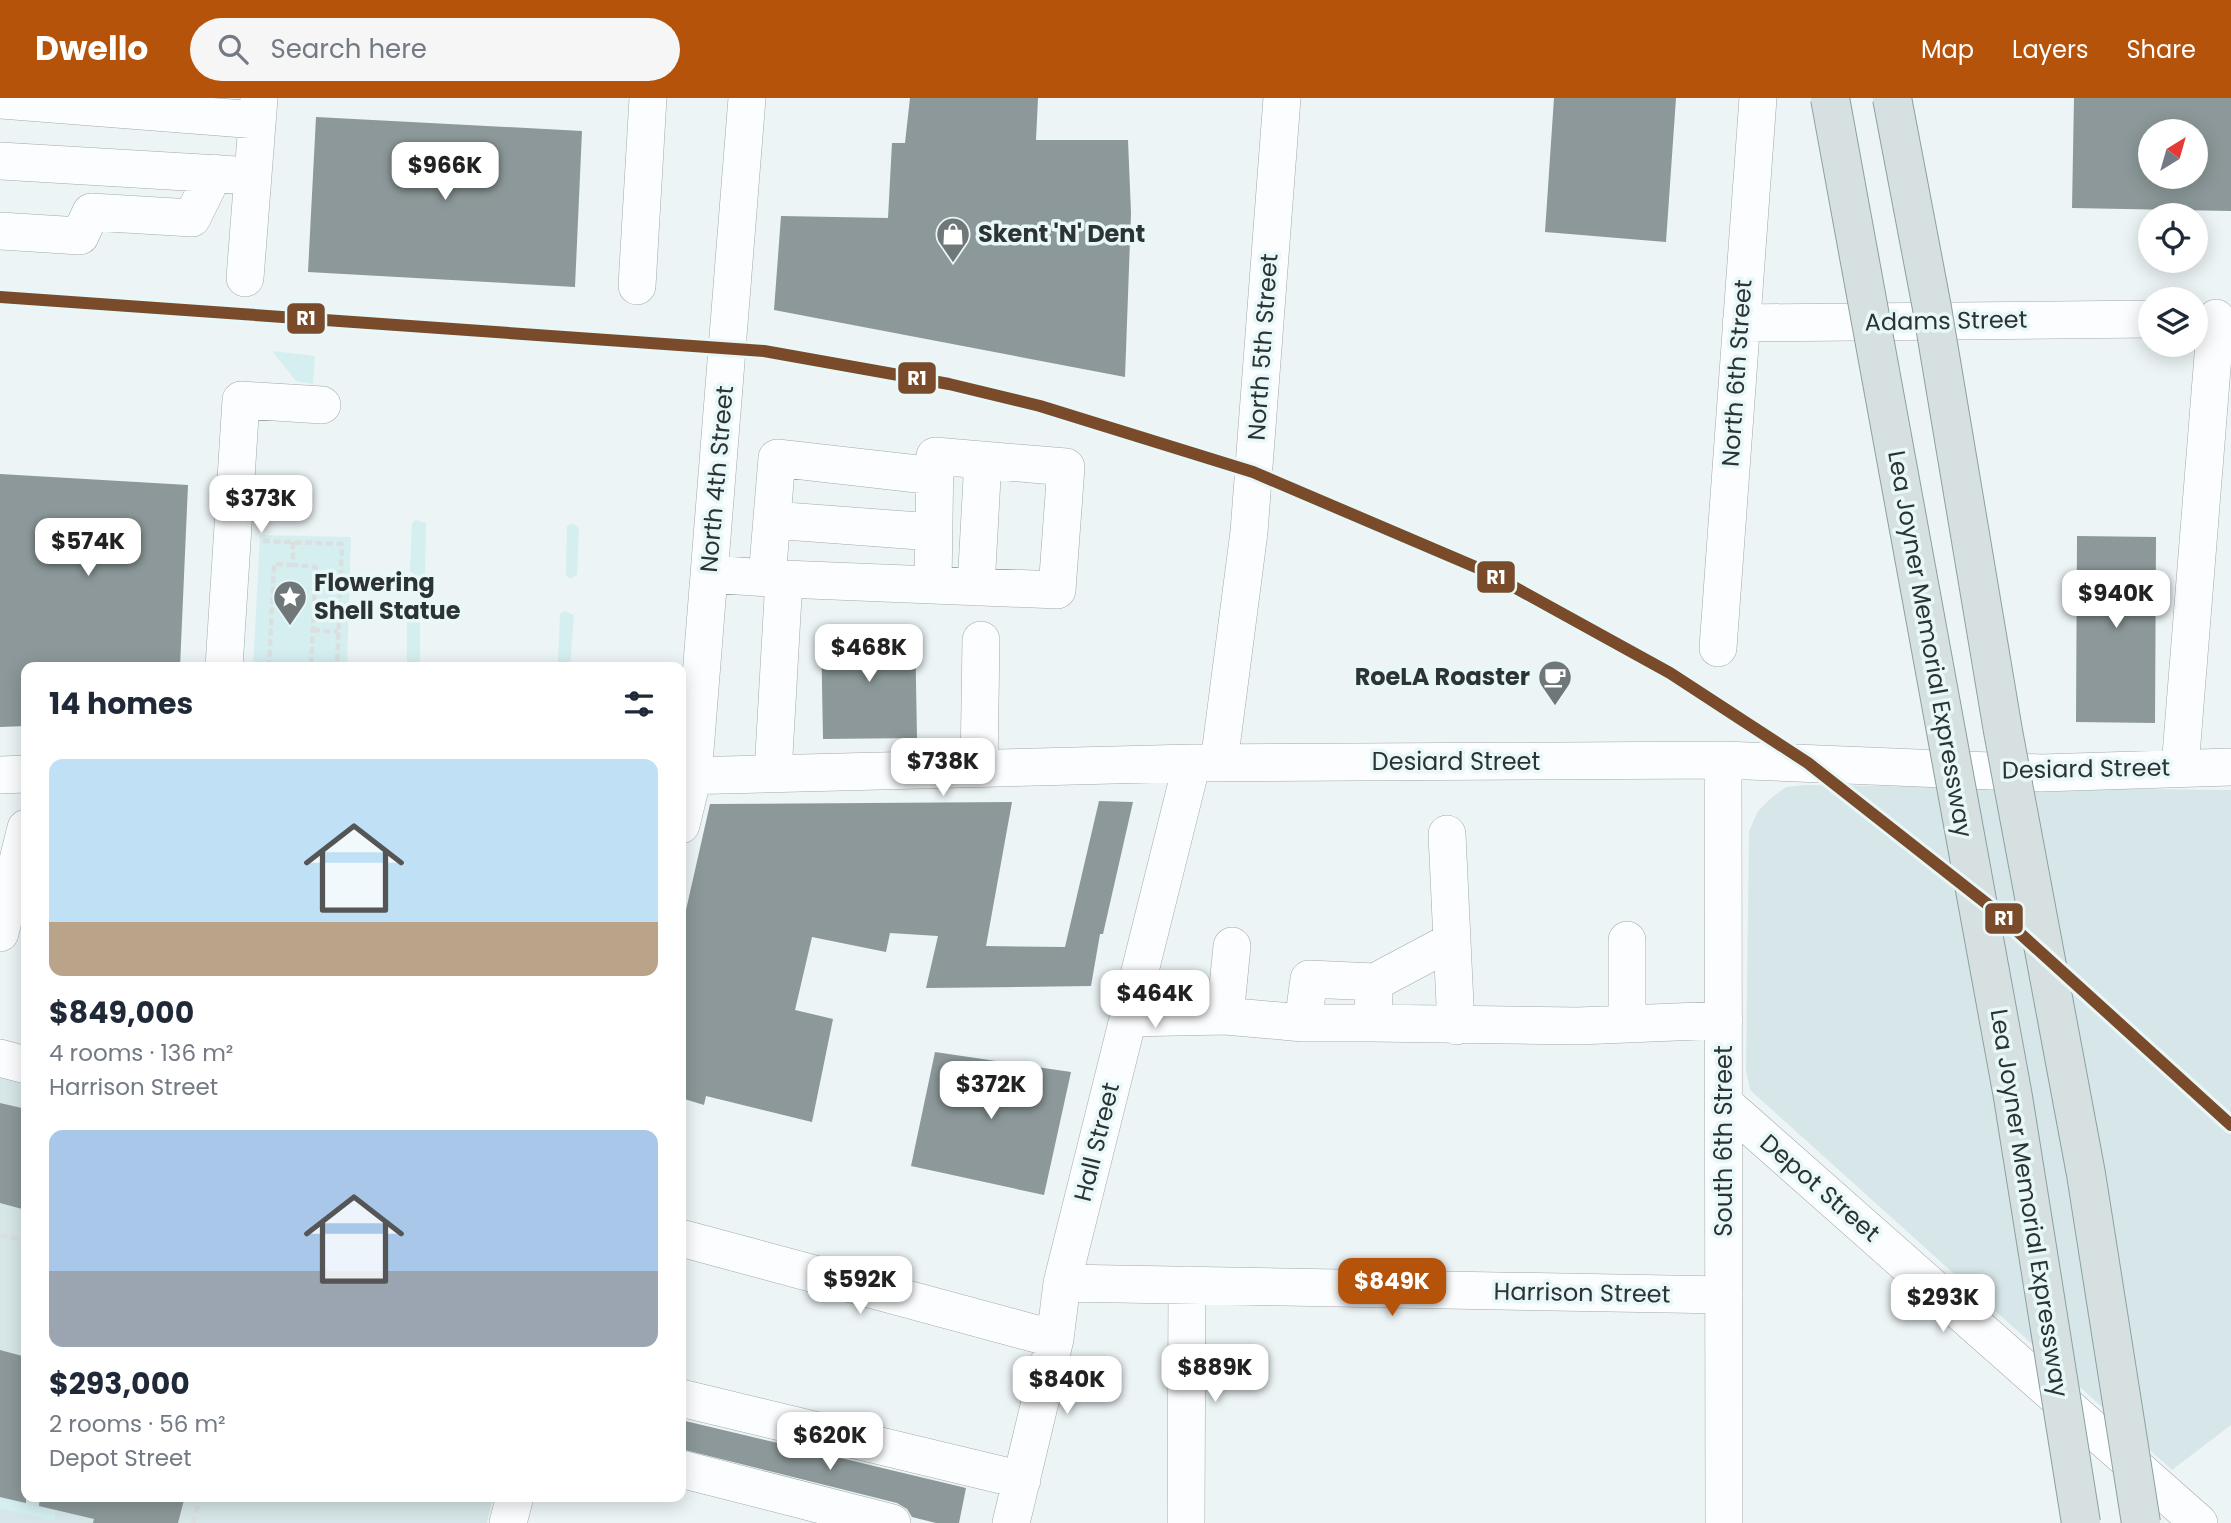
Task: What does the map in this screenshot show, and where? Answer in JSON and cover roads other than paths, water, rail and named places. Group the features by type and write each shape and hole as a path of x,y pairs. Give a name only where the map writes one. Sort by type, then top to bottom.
{"main road":[{"name":"Lea Joyner Memorial Expressway","path":"1830,98 2013,1097 2081,1523"},
{"path":"1892,98 1934,322 2003,731 2086,1174 2141,1523"}],"street":[{"path":"637,286 648,98"},
{"name":"North 4th Street","path":"687,776 709,574 747,98"},
{"name":"North 5th Street","path":"1205,763 1249,532 1282,98"},
{"name":"North 6th Street","path":"1718,648 1758,98"},
{"path":"245,278 253,176 258,109 13,101 12,162 253,176"},
{"path":"0,231 80,236 91,212 192,218 214,173"},
{"name":"Adams Street","path":"1741,323 2138,318"},
{"path":"2180,768 2214,318"},
{"path":"224,662 241,400 322,405"},
{"path":"709,574 776,578 976,587 1057,590 1066,467 935,456 933,585"},
{"path":"773,773 776,578 772,520 777,458 935,476"},
{"path":"976,587 983,460"},
{"path":"772,520 933,532"},
{"path":"979,768 981,640"},
{"name":"Desiard Street","path":"687,776 1205,763 1723,760 2041,773 2231,767"},
{"name":"South 6th Street","path":"1723,760 1724,1523"},
{"name":"Hall Street","path":"1012,1523 1055,1339 1062,1283 1128,1018 1205,763"},
{"path":"0,775 21,774"},
{"path":"1447,834 1456,1026"},
{"path":"0,933 21,848"},
{"path":"1626,940 1627,1024"},
{"path":"1303,1023 1309,979 1375,982 1452,941"},
{"path":"1225,1016 1232,946"},
{"path":"1372,1023 1375,982"},
{"path":"1128,1018 1225,1016 1303,1023 1456,1026 1724,1020"},
{"path":"0,1058 21,1064"},
{"name":"Depot Street","path":"1725,1104 2199,1523"},
{"path":"686,1239 1055,1339"},
{"name":"Harrison Street","path":"1062,1283 1724,1295"},
{"path":"1186,1523 1187,1285"},
{"path":"686,1399 1022,1480"},
{"path":"686,1470 892,1523"},
{"path":"508,1523 513,1502"}],"place":[{"name":"Skent 'N' Dent","path":"953,264"},
{"name":"Flowering Shell Statue","path":"290,627"},
{"name":"RoeLA Roaster","path":"1555,707"}]}
